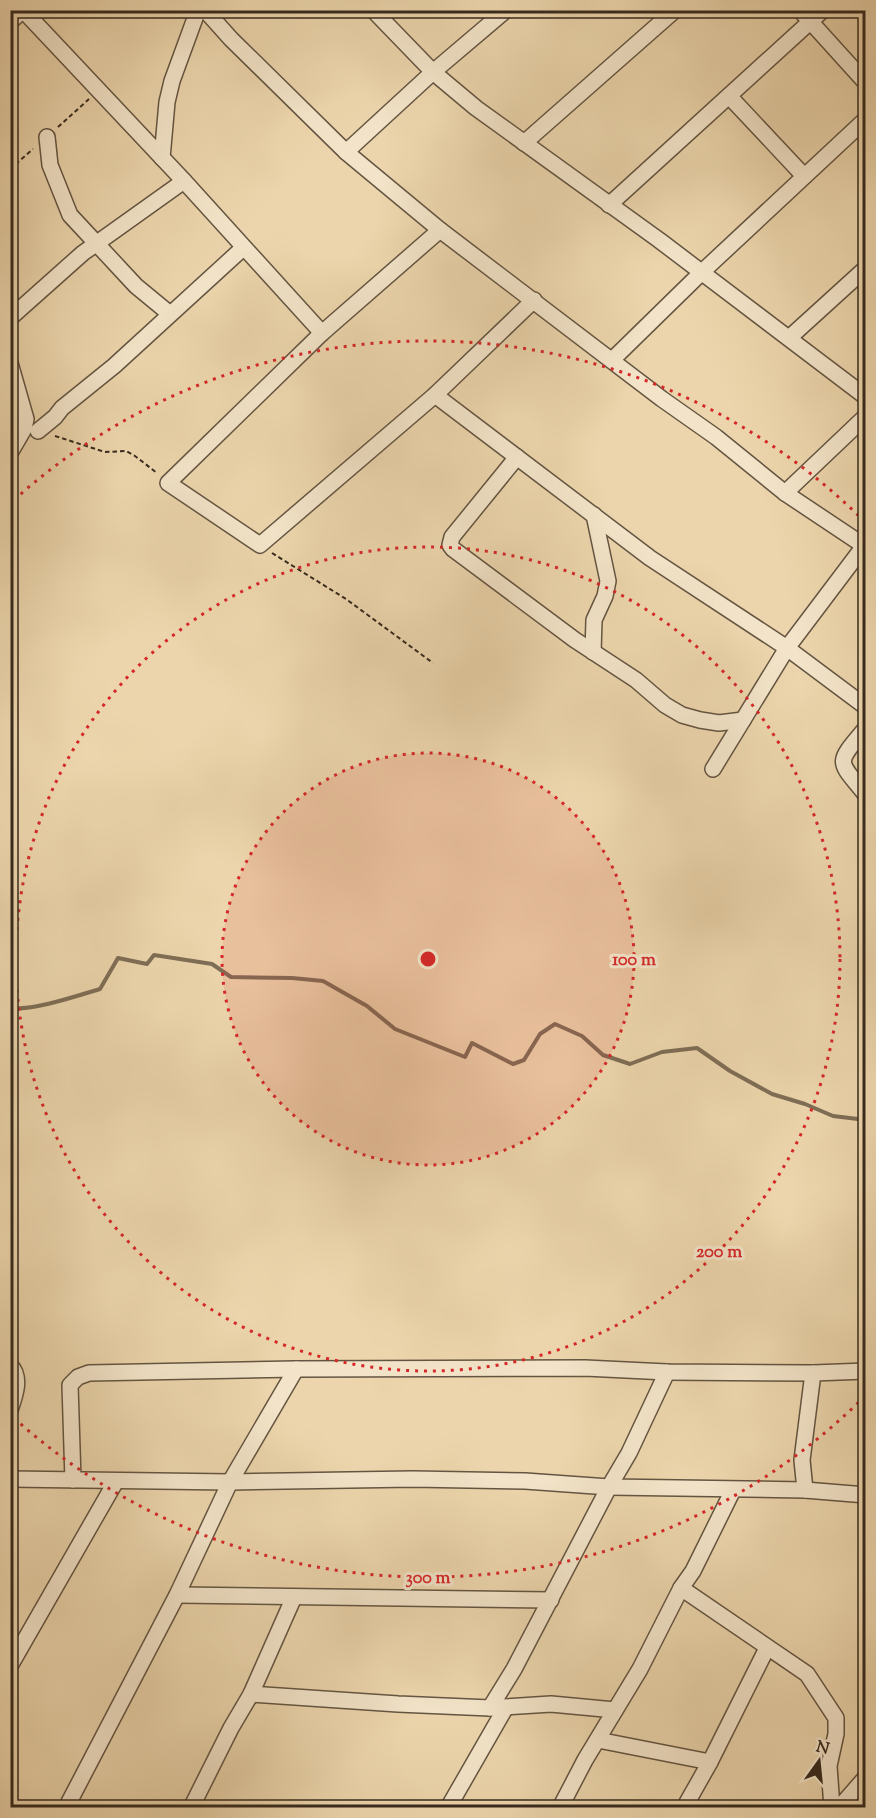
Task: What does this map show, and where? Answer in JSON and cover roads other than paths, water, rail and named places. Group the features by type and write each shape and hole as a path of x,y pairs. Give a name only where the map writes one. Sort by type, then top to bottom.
{"street":[{"path":"10,22 23,10 322,333"},
{"path":"162,158 167,102 172,81 198,10"},
{"path":"205,10 231,39 346,152 440,230 716,437 785,493 865,547 787,648 713,769"},
{"path":"373,10 433,72 476,108 702,272 866,396"},
{"path":"346,152 433,72 506,10"},
{"path":"524,143 675,10"},
{"path":"609,204 729,96 806,16 823,10"},
{"path":"806,16 866,82"},
{"path":"729,96 804,176"},
{"path":"612,360 866,118"},
{"path":"46,137 50,165 70,215 136,286 170,314"},
{"path":"10,318 83,253 183,181"},
{"path":"440,230 322,333 168,483 260,545 435,395 534,300"},
{"path":"38,431 62,408 114,366 243,248"},
{"path":"789,338 866,268"},
{"path":"10,363 26,419 24,429 10,453"},
{"path":"435,395 650,558 787,648 866,706"},
{"path":"785,493 866,417"},
{"path":"517,457 452,537 450,545 593,652 636,680 665,705 682,715 718,723 743,720"},
{"path":"593,652 594,620 605,596 608,581 594,515"},
{"path":"866,728 849,748 844,756 843,764 845,771 866,795"},
{"path":"10,1365 14,1367 17,1387 10,1410"},
{"path":"73,1480 70,1385 78,1377 89,1373 296,1369 585,1368 667,1372 866,1371"},
{"path":"66,1808 177,1595 230,1482 296,1369"},
{"path":"490,1708 514,1669 629,1453 667,1372"},
{"path":"805,1490 802,1460 813,1373"},
{"path":"10,1479 230,1482 413,1479 525,1481 609,1487 805,1490 866,1495"},
{"path":"10,1666 116,1481"},
{"path":"560,1808 585,1760 640,1669 734,1490"},
{"path":"681,1588 807,1674 815,1683 836,1718 837,1734 829,1766 832,1808"},
{"path":"177,1595 551,1600"},
{"path":"191,1808 231,1728 251,1694 294,1597"},
{"path":"684,1808 710,1762 767,1648"},
{"path":"251,1694 398,1704 490,1708 551,1704 615,1710"},
{"path":"448,1808 506,1707"},
{"path":"598,1740 710,1762"},
{"path":"839,1808 866,1777"}],"waterway":[{"path":"10,1008 42,1005 100,989 118,958 147,964 154,955 212,964 231,977 323,981 367,1006 395,1029 465,1057 472,1043 513,1064 524,1060 540,1034 555,1024 582,1036 603,1055 630,1064 662,1052 697,1048 730,1071 772,1094 833,1116 866,1120"}]}
